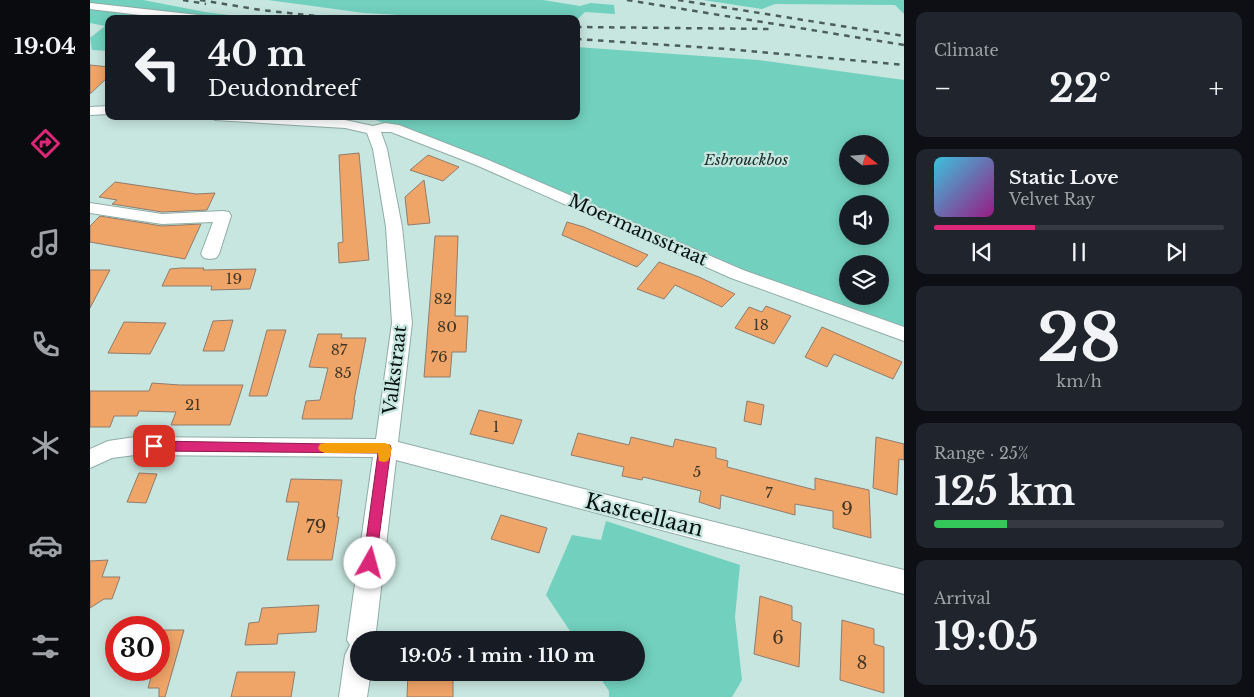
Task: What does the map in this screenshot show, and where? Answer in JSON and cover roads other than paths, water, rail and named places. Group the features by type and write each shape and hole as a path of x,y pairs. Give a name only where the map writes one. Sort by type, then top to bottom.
{"street":[{"path":"90,6 171,15"},
{"path":"90,111 105,110"},
{"path":"348,120 374,130"},
{"name":"Moermansstraat","path":"374,130 385,127 394,128 481,162 737,274 904,334"},
{"name":"Valkstraat","path":"362,631 402,323 394,227 380,149 374,130"},
{"path":"90,208 162,219 223,216 210,254"},
{"name":"Kasteellaan","path":"96,451 135,446 385,448 904,582"},
{"path":"353,697 355,681"}],"railway":[{"path":"183,0 206,4"},
{"path":"200,0 307,15"},
{"path":"627,0 904,45"},
{"path":"678,0 904,36"},
{"path":"580,27 771,29"},
{"path":"580,39 728,49 904,65"}],"park label":[{"name":"Esbrouckbos","path":"746,160"}]}
